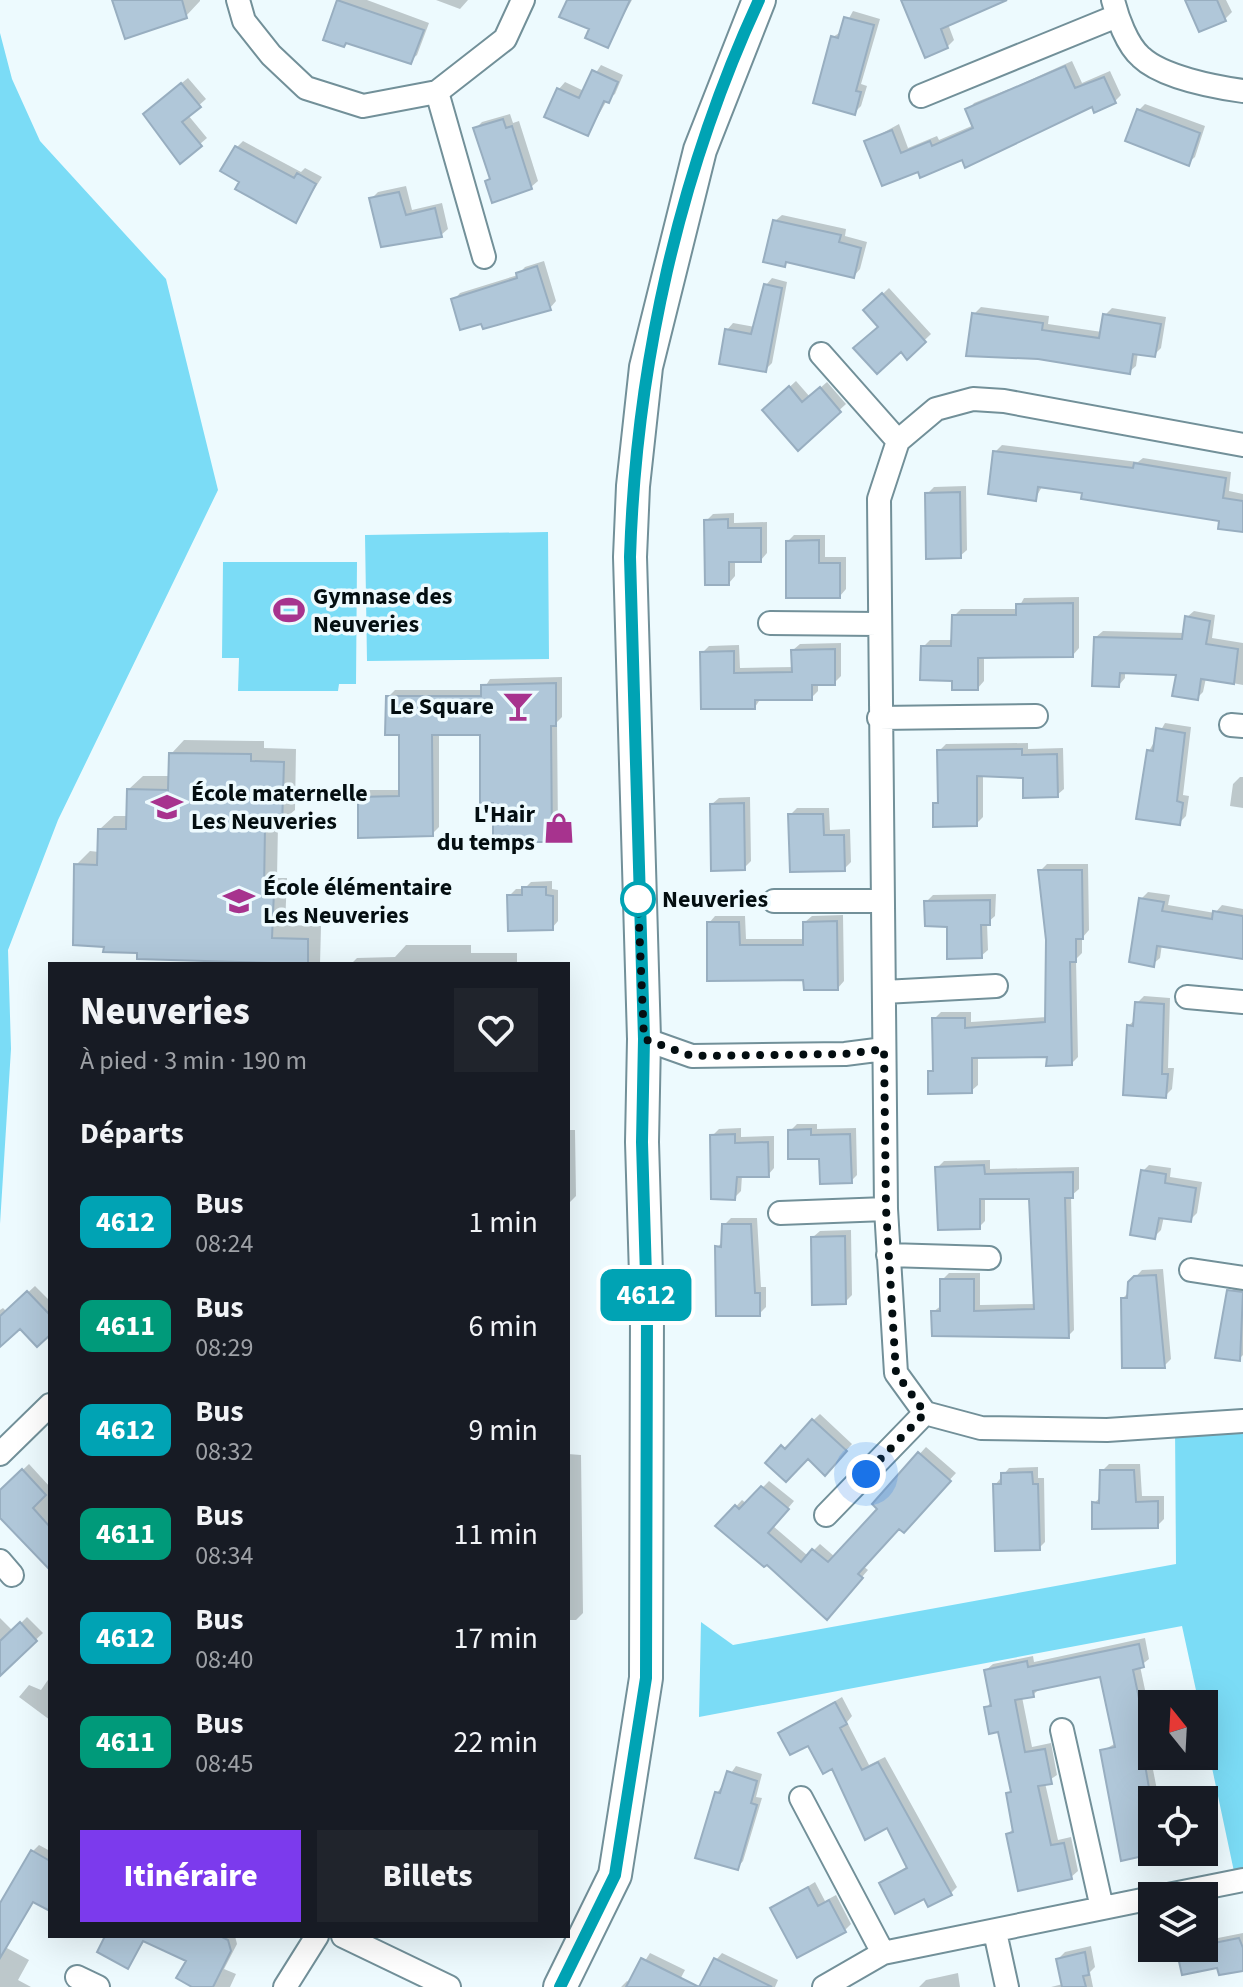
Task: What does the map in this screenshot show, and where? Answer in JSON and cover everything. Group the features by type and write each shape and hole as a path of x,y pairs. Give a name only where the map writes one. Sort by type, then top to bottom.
{"street":[{"path":"238,0 244,21 271,55 306,88 363,106 437,92 505,39 523,0"},
{"path":"560,1987 615,1875 646,1678 647,1309 642,1142 644,1039 630,557 633,486 646,367 700,150 759,0"},
{"path":"921,96 1115,8 1141,57 1194,83 1243,91"},
{"path":"437,92 484,257"},
{"path":"821,354 898,441"},
{"path":"1243,445 1004,401 973,399 936,409 898,441 879,499 878,624 886,1209 896,1373 925,1413 981,1428 1107,1430 1243,1421"},
{"path":"770,623 878,624"},
{"path":"879,718 1036,716"},
{"path":"774,901 882,901"},
{"path":"884,992 996,986"},
{"path":"1187,997 1243,1002"},
{"path":"644,1039 692,1056 845,1054 884,1049"},
{"path":"780,1213 886,1209"},
{"path":"888,1255 989,1258"},
{"path":"1191,1270 1243,1278"},
{"path":"0,1454 48,1407"},
{"path":"826,1515 925,1413"},
{"path":"1062,1730 1102,1908"},
{"path":"801,1798 883,1953"},
{"path":"1218,1885 1243,1880"},
{"path":"824,1987 883,1953 1138,1901"},
{"path":"995,1932 1007,1987"},
{"path":"285,1987 316,1938"},
{"path":"347,1938 449,1987"},
{"path":"77,1977 98,1987"}],"shaded area":[{"path":"0,33 12,79 40,141 166,279 218,490 58,820 8,950 11,1049 0,1224"},
{"path":"548,532 549,659 367,661 365,535"},
{"name":"Gymnase des Neuveries","path":"223,562 357,562 356,684 339,684 338,691 238,691 239,658 222,658"},
{"path":"1243,1421 1243,1880 1236,1881 1212,1770 1218,1770 1218,1690 1196,1690 1182,1626 699,1717 701,1622 733,1645 1176,1564 1175,1426"}],"building":[{"path":"112,0 182,0 187,18 125,39"},
{"path":"337,0 424,30 411,64 346,43 344,47 323,40"},
{"path":"567,0 630,0 608,48 585,38 589,29 559,17"},
{"path":"901,0 1007,0 941,29 948,48 925,58"},
{"path":"1185,0 1217,0 1226,21 1199,32"},
{"path":"844,17 874,25 856,91 861,92 855,115 813,103 831,36 838,38"},
{"path":"1065,66 1075,88 1104,77 1116,103 1094,113 1092,107 965,168 962,160 920,178 918,172 882,186 864,141 892,130 901,153 930,141 932,146 973,128 965,109"},
{"path":"592,70 618,82 609,103 604,101 588,136 544,117 557,88 579,98"},
{"path":"181,83 201,107 182,122 202,146 180,164 143,114"},
{"path":"1137,109 1200,133 1189,166 1125,141"},
{"path":"503,119 506,128 512,126 532,189 492,203 485,181 490,179 473,128"},
{"path":"235,146 294,178 297,173 316,184 296,223 235,189 239,182 220,171"},
{"path":"399,192 406,215 435,208 442,237 381,247 369,198"},
{"path":"773,220 841,235 839,242 861,248 854,278 786,262 785,267 763,262"},
{"path":"537,266 551,310 483,329 481,324 460,330 451,299 517,278 516,273"},
{"path":"764,284 782,288 766,372 719,364 725,329 751,334"},
{"path":"882,293 926,342 907,360 901,352 877,374 853,348 878,327 863,310"},
{"path":"972,313 1043,323 1042,330 1099,338 1103,314 1161,324 1155,357 1133,354 1130,374 1038,359 966,356"},
{"path":"789,386 802,402 820,387 841,412 798,451 762,410"},
{"path":"993,451 1133,468 1134,463 1226,478 1223,498 1243,501 1243,532 1218,529 1219,521 1081,499 1082,493 1038,487 1036,501 988,494"},
{"path":"960,492 961,558 926,559 925,493"},
{"path":"728,519 728,528 761,528 761,562 729,562 729,585 705,585 704,520"},
{"path":"819,540 819,563 840,563 840,598 786,598 786,541"},
{"path":"1073,603 1073,657 978,658 978,690 952,690 952,681 920,680 921,646 951,646 952,615 1016,615 1016,604"},
{"path":"1185,616 1210,621 1206,644 1238,649 1234,684 1201,679 1198,700 1172,696 1176,675 1120,673 1119,687 1092,686 1094,637 1182,639"},
{"path":"835,649 835,685 812,685 812,700 755,700 755,709 701,709 700,652 734,651 734,673 792,672 791,650"},
{"path":"556,683 556,726 551,726 552,842 493,842 493,803 480,803 480,735 432,735 433,836 358,838 358,797 399,796 399,735 385,735 386,696 481,696 481,685"},
{"path":"1156,728 1185,733 1177,801 1183,803 1180,825 1136,819 1147,750 1153,751"},
{"path":"1022,749 1022,755 1057,754 1058,797 1023,798 1023,778 977,776 977,826 933,827 933,803 938,803 937,750"},
{"path":"169,753 251,754 251,761 284,762 282,826 265,826 264,891 274,891 272,938 308,939 308,962 137,959 137,953 103,952 104,947 73,945 74,864 97,865 98,829 126,829 127,789 168,790"},
{"path":"744,803 745,870 711,871 710,804"},
{"path":"788,814 823,814 824,835 844,835 845,871 790,872"},
{"path":"1038,870 1082,870 1083,939 1076,939 1076,962 1070,962 1072,1065 1046,1066 1047,1057 972,1058 972,1093 928,1094 928,1071 933,1071 932,1018 965,1018 965,1028 1045,1022 1046,940"},
{"path":"522,887 546,887 546,895 553,896 553,930 508,931 507,895 522,895"},
{"path":"1139,898 1164,902 1162,911 1212,919 1213,911 1243,916 1243,959 1157,946 1154,967 1129,962"},
{"path":"990,900 990,925 981,925 982,958 947,959 947,927 925,926 924,901"},
{"path":"837,921 838,990 804,990 803,980 707,981 707,922 739,922 740,945 803,945 803,922"},
{"path":"1135,1002 1164,1004 1162,1074 1168,1074 1166,1098 1123,1095 1127,1025 1133,1026"},
{"path":"811,1129 811,1135 850,1134 852,1183 820,1184 819,1159 788,1159 788,1130"},
{"path":"735,1134 735,1143 768,1142 769,1177 737,1177 735,1200 711,1199 710,1135"},
{"path":"984,1165 985,1174 1073,1172 1073,1198 1065,1198 1069,1338 932,1336 931,1311 940,1311 940,1279 974,1279 974,1311 1034,1309 1029,1199 980,1199 980,1229 938,1230 935,1167"},
{"path":"1141,1170 1166,1174 1165,1183 1196,1188 1191,1222 1159,1218 1155,1239 1130,1235"},
{"path":"722,1224 751,1224 755,1293 760,1293 760,1316 716,1316 715,1246 721,1247"},
{"path":"845,1236 846,1304 812,1305 811,1237"},
{"path":"1156,1275 1165,1368 1122,1368 1121,1298 1127,1298 1128,1282 1134,1276"},
{"path":"1227,1290 1243,1292 1240,1361 1215,1358"},
{"path":"27,1291 48,1313 48,1337 37,1347 20,1329 0,1347 0,1316"},
{"path":"812,1419 847,1451 825,1476 808,1459 786,1482 765,1463 781,1445 785,1449"},
{"path":"918,1452 951,1481 904,1533 899,1529 858,1574 863,1578 827,1620 767,1565 764,1567 715,1526 735,1505 739,1509 761,1486 789,1509 768,1533 801,1562 812,1549 828,1562 877,1509 872,1504"},
{"path":"22,1469 46,1495 33,1508 48,1525 48,1568 0,1518 0,1490"},
{"path":"1100,1470 1134,1470 1136,1502 1158,1501 1158,1528 1092,1529 1092,1502 1099,1503"},
{"path":"1032,1472 1033,1484 1038,1484 1040,1550 995,1551 993,1484 1001,1484 1001,1473"},
{"path":"20,1622 37,1641 0,1676 0,1641"},
{"path":"1139,1644 1144,1667 1133,1670 1138,1694 1138,1770 1146,1770 1149,1786 1138,1786 1138,1857 1121,1861 1100,1750 1115,1747 1100,1677 1033,1691 1034,1697 1015,1700 1025,1752 1045,1749 1052,1784 1038,1786 1051,1845 1064,1843 1072,1879 1018,1891 1006,1834 1013,1832 1006,1793 1011,1792 998,1732 989,1734 984,1707 991,1706 984,1670 1027,1661 1028,1667"},
{"path":"835,1702 847,1724 840,1728 862,1770 878,1762 952,1895 928,1907 924,1899 895,1914 879,1883 907,1868 887,1828 865,1840 832,1769 823,1774 808,1746 790,1755 778,1733"},
{"path":"727,1771 757,1781 751,1803 757,1805 738,1870 695,1858 715,1792 720,1793"},
{"path":"31,1850 48,1860 48,1910 33,1902 0,1958 0,1903"},
{"path":"808,1887 818,1906 829,1900 846,1932 797,1958 770,1908"},
{"path":"104,1938 224,1938 228,1940 231,1951 213,1987 192,1987 176,1978 186,1961 143,1941 128,1969 97,1952"},
{"path":"1239,1938 1243,1948 1243,1971 1219,1975 1217,1968 1182,1975 1179,1962 1218,1962 1218,1942"},
{"path":"1085,1952 1089,1975 1083,1976 1086,1987 1062,1987 1056,1959"},
{"path":"641,1958 699,1987 626,1987"},
{"path":"714,1958 772,1987 699,1987"}],"bus line":[{"name":"4612","path":"560,1987 615,1875 646,1678 647,1309 642,1142 644,1039 630,557 633,486 646,367 700,150 738,46 759,0"}],"place":[{"name":"Gymnase des Neuveries","path":"289,610"},
{"name":"Le Square","path":"518,706"},
{"name":"École maternelle Les Neuveries","path":"167,807"},
{"name":"L'Hair du temps","path":"559,828"},
{"name":"Neuveries","path":"638,899"},
{"name":"École élémentaire Les Neuveries","path":"239,901"}],"route":[{"path":"638,899 644,1039 692,1056 845,1054 884,1049 886,1209 896,1373 925,1413 866,1474"}]}
